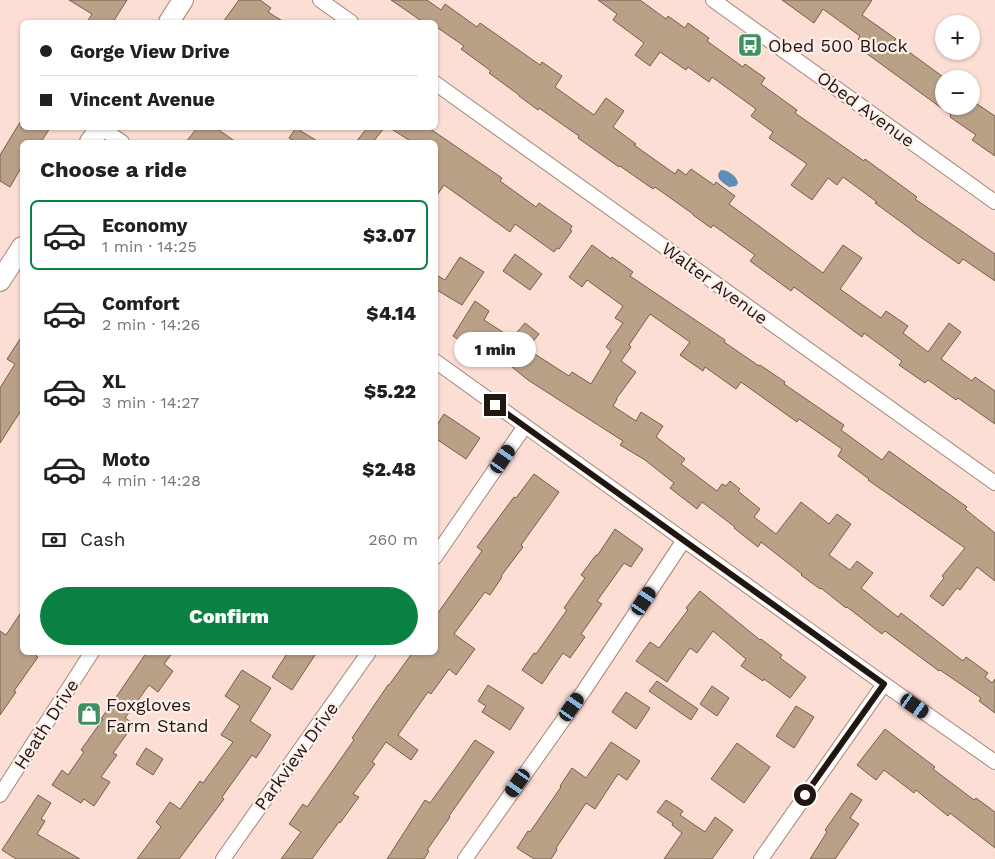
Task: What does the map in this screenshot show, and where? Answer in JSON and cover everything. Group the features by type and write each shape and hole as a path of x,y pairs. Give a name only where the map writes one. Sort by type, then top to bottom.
{"street":[{"path":"170,20 183,0"},
{"path":"320,0 348,20"},
{"name":"Obed Avenue","path":"713,0 995,202"},
{"name":"Walter Avenue","path":"438,85 995,483"},
{"path":"103,130 119,140"},
{"path":"0,282 20,250"},
{"path":"438,363 995,762"},
{"path":"438,553 525,426"},
{"path":"465,859 582,692 684,540"},
{"name":"Heath Drive","path":"0,795 90,655"},
{"name":"Parkview Drive","path":"223,859 367,655"},
{"path":"761,859 884,684"}],"water":[{"path":"721,170 734,176 738,183 736,186 729,187 720,180 718,175"}],"building":[{"path":"69,0 127,0 114,20 88,20 92,14"},
{"path":"239,0 260,0 271,8 268,12 281,20 224,20"},
{"path":"391,0 427,0 441,10 445,4 477,27 480,23 540,65 542,62 562,76 555,87 594,115 606,98 624,111 613,127 636,144 634,145 675,174 678,169 686,175 691,169 714,185 716,182 735,196 729,204 823,273 843,245 862,258 840,289 881,318 886,311 908,326 903,333 928,352 949,323 961,332 941,359 972,381 975,377 995,391 995,424 928,380 925,383 899,365 902,361 864,333 862,337 794,287 791,291 750,261 755,255 713,225 711,228 655,187 653,189 619,167 578,138 579,136 539,108 538,110 461,49 464,46 438,28 438,20 420,20"},
{"path":"598,0 640,0 666,19 668,16 685,28 688,23 709,38 707,41 743,67 745,64 765,78 761,84 797,110 795,113 864,161 865,159 917,197 915,199 995,254 995,281 963,259 959,264 912,231 843,177 837,185 828,178 812,200 791,185 807,164 769,138 773,132 751,116 756,109 712,77 709,82 688,67 686,70 660,52 650,66 635,55 644,43 613,20 617,14"},
{"path":"782,0 872,0 862,15 896,39 894,41 935,71 935,103 866,53 870,47 858,39 860,36 823,9 814,23"},
{"path":"980,106 995,116 995,156 972,140 976,135 950,117 951,115 980,115"},
{"path":"20,122 20,130 49,130 42,140 20,140 20,170 10,187 0,181 0,155"},
{"path":"195,130 219,130 233,140 188,140"},
{"path":"295,130 299,130 316,140 292,140 289,138"},
{"path":"365,130 382,130 375,140 358,140"},
{"path":"393,130 432,130 502,178 500,181 536,207 539,203 572,226 570,230 572,231 559,249 557,248 554,252 515,224 510,232 444,185 438,194 438,140 409,140"},
{"path":"592,245 633,272 630,276 725,340 724,342 785,382 784,384 844,425 841,430 882,460 889,451 967,507 965,509 995,533 995,581 977,567 960,590 957,588 943,606 930,596 944,578 942,576 965,548 868,480 838,456 842,449 799,419 797,422 741,382 736,389 705,367 703,371 680,355 690,342 650,314 629,345 631,347 621,361 636,372 613,406 636,421 641,412 663,426 656,437 685,459 681,464 717,491 722,484 726,486 730,481 740,489 738,491 760,509 754,517 776,534 801,502 829,524 837,514 851,524 829,555 850,570 857,561 873,573 861,588 898,617 901,613 963,661 966,657 988,673 985,677 992,683 995,679 995,713 979,701 981,698 939,671 885,631 882,634 801,575 761,542 758,547 702,502 697,509 670,488 674,483 645,460 620,445 623,441 528,380 486,346 481,354 453,336 475,301 489,311 484,320 512,338 525,323 539,334 527,349 569,376 572,372 591,384 611,351 606,347 623,323 615,318 623,306 587,280 582,287 569,277"},
{"path":"515,254 542,274 530,290 503,271"},
{"path":"460,257 484,272 462,305 438,291 438,276 445,280"},
{"path":"20,339 20,412 0,443 0,388 15,364 7,359"},
{"path":"444,414 480,438 466,459 438,440 438,423"},
{"path":"534,474 559,492 521,545 523,547 501,576 490,595 485,592 454,634 475,649 456,675 449,669 431,694 428,692 398,735 418,750 411,760 386,742 372,762 375,764 353,794 359,797 312,859 281,859 301,832 289,824 303,804 307,807 354,740 352,738 388,685 411,655 438,655 438,613 482,551 477,547 514,497 516,498"},
{"path":"615,529 643,549 631,567 624,563 597,601 602,604 581,634 585,637 570,658 563,653 542,684 522,670 534,653 536,654 567,610 564,608 585,578 581,575 597,556"},
{"path":"700,591 760,640 782,655 780,658 806,677 790,698 764,679 763,681 741,666 746,659 713,631 697,653 690,648 667,682 636,661 650,642 659,648"},
{"path":"20,614 20,655 35,655 38,657 0,715 0,631 6,635"},
{"path":"145,655 171,655 164,664 173,671 158,692 149,685 125,718 134,724 113,753 117,755 101,777 110,782 94,806 84,799 81,803 52,785 62,770 68,775 84,752 81,750 103,719 101,719"},
{"path":"286,655 315,655 292,690 272,677"},
{"path":"242,670 271,688 250,721 271,735 256,758 252,755 222,797 224,799 179,859 137,859 161,827 156,822 170,802 180,809 200,781 203,783 233,742 221,735 240,706 225,696"},
{"path":"657,681 698,709 691,720 649,691"},
{"path":"488,685 524,708 510,730 482,712 486,706 478,701"},
{"path":"712,686 729,698 717,716 700,704"},
{"path":"626,692 650,708 636,729 612,712"},
{"path":"796,706 814,717 794,748 776,736"},
{"path":"885,729 974,800 976,798 995,812 995,848 950,813 948,816 916,790 914,793 884,770 876,780 857,765"},
{"path":"475,740 494,752 449,816 427,850 429,851 424,859 387,859 425,800 430,803"},
{"path":"611,742 640,761 627,780 618,774 595,809 586,803 556,848 557,850 551,859 534,859 517,848 561,787 572,768 586,778"},
{"path":"737,743 770,767 744,803 711,779"},
{"path":"146,748 163,759 153,775 136,764"},
{"path":"851,793 862,800 850,818 859,824 835,859 810,859 827,832 825,830"},
{"path":"38,795 51,803 41,819 45,821 37,834 80,859 16,859 2,850"},
{"path":"666,800 683,811 680,815 705,832 715,817 733,830 712,859 664,859 682,833 672,825 673,823 657,812"}],"place":[{"name":"Obed 500 Block","path":"750,45"},
{"name":"Foxgloves Farm Stand","path":"89,714"}],"route":[{"path":"495,405 884,684 805,795"}]}
